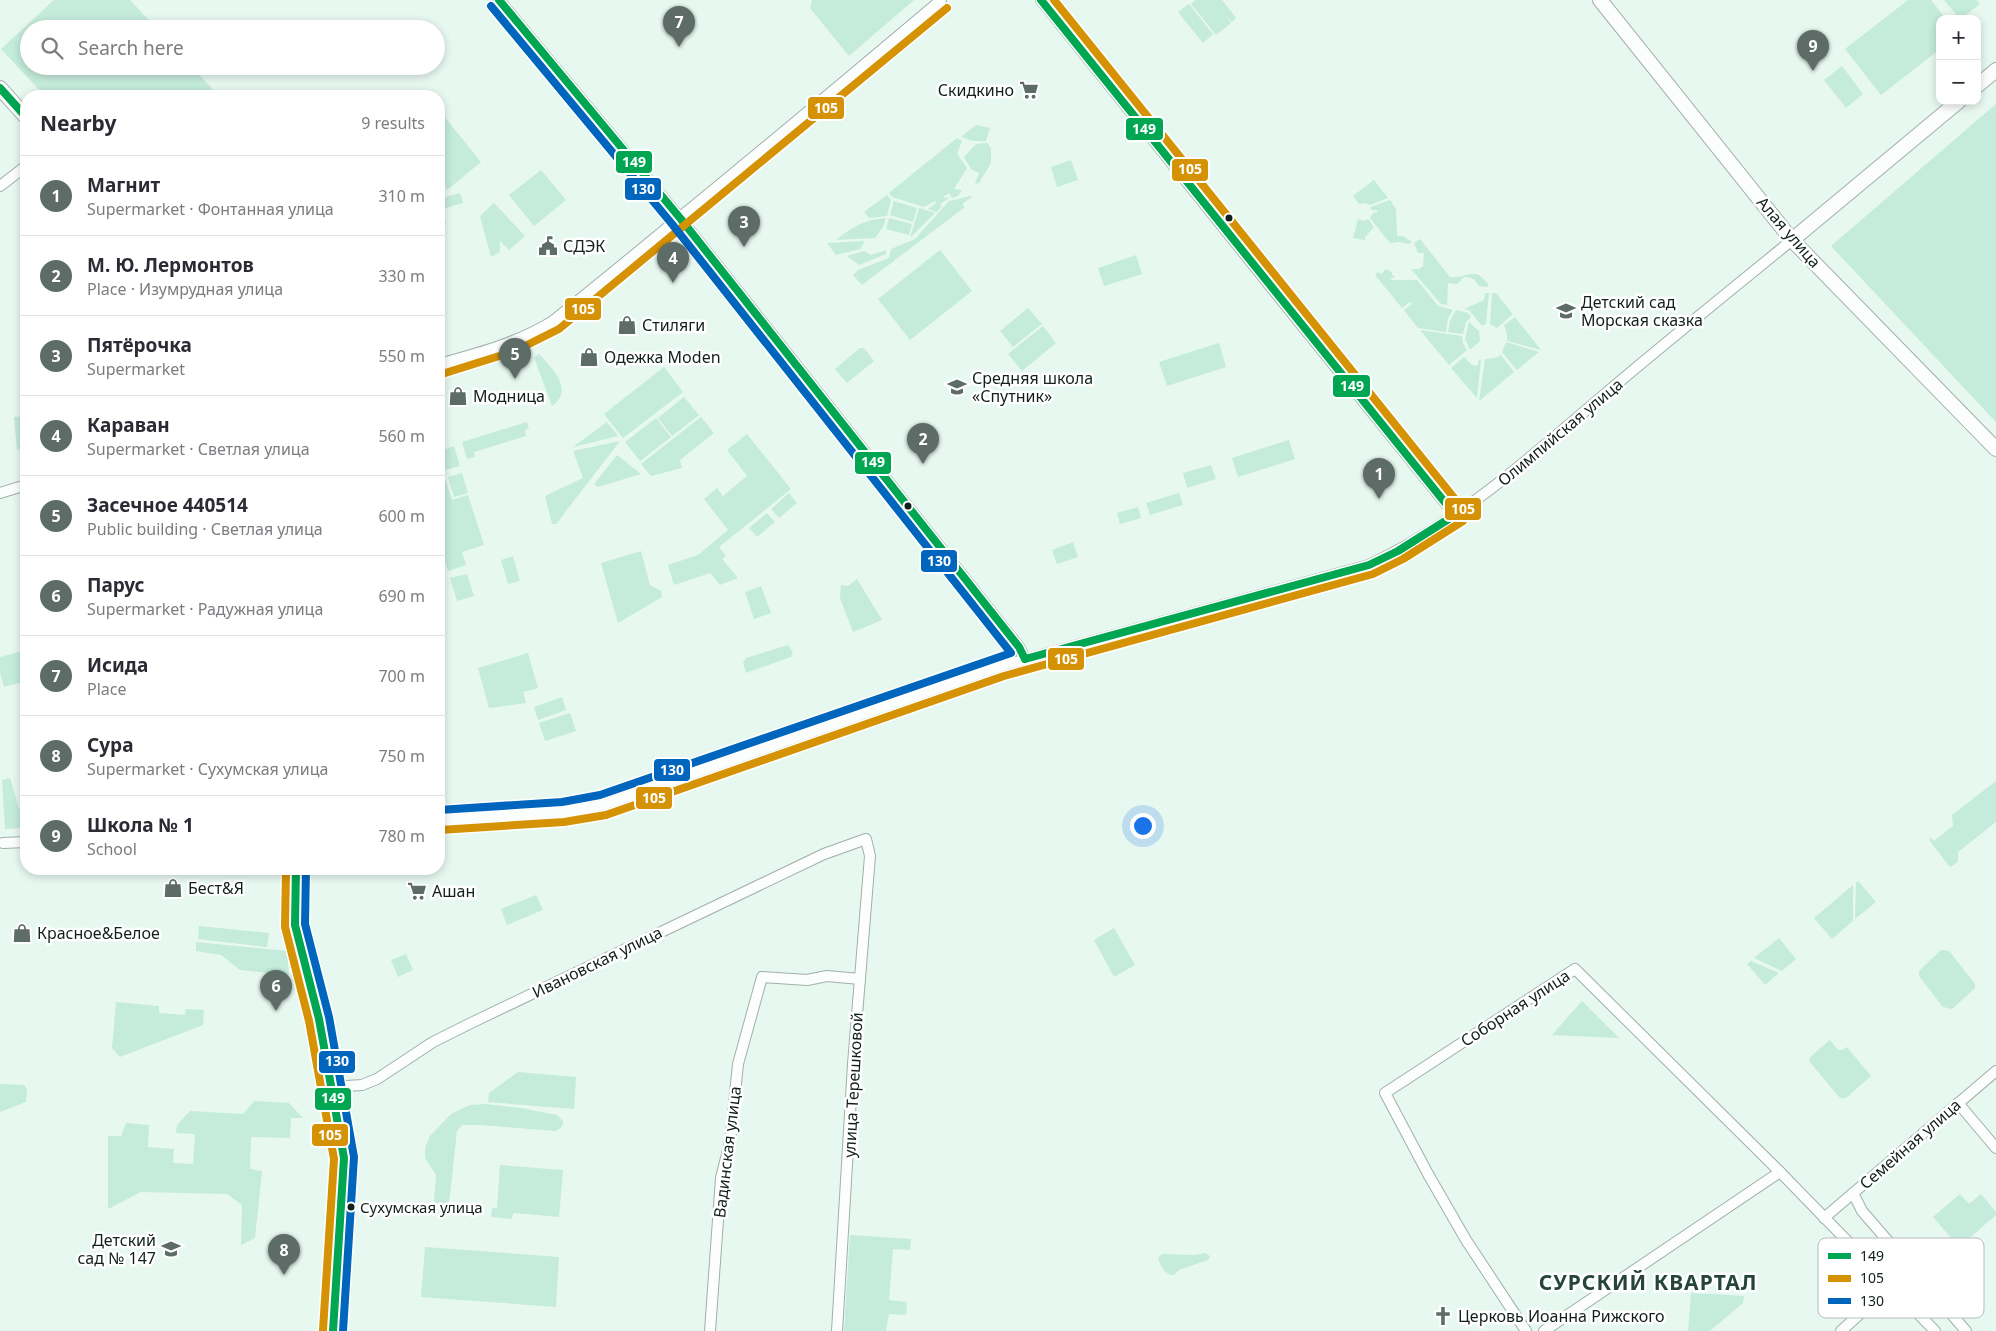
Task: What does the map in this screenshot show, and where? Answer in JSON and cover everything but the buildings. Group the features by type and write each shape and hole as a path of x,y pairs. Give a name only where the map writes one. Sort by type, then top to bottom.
{"main road":[{"name":"Алая улица","path":"1600,0 1792,240 1996,449"},
{"path":"1981,83 1996,70"},
{"path":"0,88 20,110"},
{"path":"1792,240 1954,105"},
{"path":"296,875 295,925 319,1019 332,1087 344,1168 333,1331"}],"street":[{"path":"499,0 680,218 1019,647 1025,659"},
{"path":"445,362 503,346 553,321 680,218 941,0"},
{"path":"1041,0 1455,515"},
{"path":"0,186 20,171"},
{"name":"Олимпийская улица","path":"445,820 563,812 603,805 1025,659 1370,565 1398,551 1455,515 1507,478 1617,384 1792,240"},
{"path":"0,493 20,487"},
{"name":"улица Терешковой","path":"837,1331 870,856 866,838"},
{"name":"Ивановская улица","path":"332,1087 362,1085 377,1079 434,1042 505,1006 824,854 866,838"},
{"path":"3,843 20,842"},
{"name":"Соборная улица","path":"1526,1331 1466,1240 1385,1093 1575,969 1780,1172 1844,1238"},
{"name":"Вадинская улица","path":"710,1331 721,1178 730,1142 738,1064 762,977 807,980 827,976 860,979"},
{"name":"Семейная улица","path":"1824,1218 1996,1071"},
{"path":"1958,1103 1996,1148"},
{"path":"1544,1331 1780,1172"},
{"path":"1853,1193 1862,1211 1885,1238"},
{"path":"1841,1331 1855,1318"},
{"name":"Соборная улица","path":"1922,1318 1935,1331"},
{"path":"1955,1318 1966,1331"}],"green space":[{"path":"54,0 130,0 149,20 32,20"},
{"path":"812,0 914,0 849,56 810,8"},
{"path":"1196,0 1222,0 1236,18 1232,22 1226,16 1231,23 1216,35 1191,4"},
{"path":"1908,0 1931,0 1943,15 1936,15 1936,52 1881,95 1845,49"},
{"path":"1944,0 1976,0 1980,4 1965,15 1957,15"},
{"path":"1189,4 1213,34 1203,43 1178,12"},
{"path":"20,31 20,69 1,49"},
{"path":"1842,66 1863,94 1846,108 1824,80"},
{"path":"25,75 199,75 213,90 39,90"},
{"path":"1996,104 1996,422 1831,246"},
{"path":"445,117 481,162 447,190 445,185"},
{"path":"976,125 990,128 986,141 973,141 961,137"},
{"path":"957,138 962,141 957,154 967,168 954,189 962,190 958,196 952,198 949,193 943,197 948,197 948,199 940,204 942,206 937,212 928,209 936,203 935,201 924,207 892,197 889,193"},
{"path":"987,143 991,148 991,163 979,183 975,184 979,173 971,169 964,157 976,144"},
{"path":"1071,160 1078,180 1057,187 1051,167"},
{"path":"541,170 566,200 534,226 509,195"},
{"path":"1374,180 1388,198 1370,205 1366,203 1359,204 1353,196"},
{"path":"460,193 463,203 445,208 445,197"},
{"path":"887,195 891,200 887,216 869,218 864,212"},
{"path":"971,196 962,204 965,207 862,285 853,275 858,270 889,258 891,249 915,239 949,201"},
{"path":"1390,200 1396,209 1397,236 1403,236 1412,242 1409,244 1390,243 1370,218 1373,213 1377,212 1377,210 1371,210 1371,207"},
{"path":"894,201 917,208 913,222 890,215"},
{"path":"494,203 525,236 509,250 500,241 500,252 491,257 480,216"},
{"path":"919,208 935,213 910,238"},
{"path":"886,218 883,227 875,238 836,240 859,225 871,220"},
{"path":"889,218 912,224 909,235 886,229"},
{"path":"1358,219 1364,221 1368,219 1374,227 1365,237 1365,240 1353,238"},
{"path":"1420,239 1450,277 1470,274 1479,275 1488,284 1488,287 1479,286 1473,279 1464,277 1457,284 1448,283 1447,305 1441,304 1411,269 1419,269 1423,266 1424,253 1418,253 1414,243"},
{"path":"865,241 860,249 836,255 827,243"},
{"path":"886,250 886,254 859,265 847,256 864,251 871,255"},
{"path":"940,250 972,291 910,340 878,299"},
{"path":"1136,255 1142,274 1104,286 1098,268"},
{"path":"1386,269 1395,276 1390,280 1417,280 1438,306 1453,310 1448,318 1446,332 1418,328 1404,310 1412,304 1410,302 1402,308 1375,275 1378,272 1381,274"},
{"path":"1485,293 1489,293 1486,324 1482,326 1469,310 1464,309 1484,300"},
{"path":"1492,293 1496,293 1513,314 1497,328 1490,324"},
{"path":"1028,308 1042,324 1013,347 1000,331"},
{"path":"1456,310 1468,313 1471,317 1466,322 1463,334 1448,332 1450,321"},
{"path":"1515,317 1541,350 1507,341 1504,325"},
{"path":"1469,322 1479,331 1480,341 1470,350 1465,339"},
{"path":"1043,326 1056,343 1022,371 1008,354"},
{"path":"1420,330 1462,336 1467,350 1449,365"},
{"path":"1506,342 1539,352 1517,370 1502,352"},
{"path":"1219,343 1226,367 1167,386 1159,362"},
{"path":"860,348 864,348 874,361 847,383 835,369"},
{"path":"539,354 555,372 561,386 562,393 559,400 552,406 534,357"},
{"path":"1501,355 1514,372 1479,401 1485,359"},
{"path":"1464,357 1472,365 1477,366 1479,360 1481,360 1477,398 1451,368"},
{"path":"664,367 683,392 623,438 604,414"},
{"path":"684,397 699,415 672,436 658,418"},
{"path":"20,416 20,449 17,450 14,417"},
{"path":"701,417 714,433 680,460 682,468 651,476 641,464"},
{"path":"656,418 671,437 640,461 625,442"},
{"path":"527,422 529,428 525,430 526,436 474,452 475,457 467,459 462,442"},
{"path":"607,422 618,436 573,447"},
{"path":"747,434 791,489 719,547 726,556 722,559 738,578 720,585 710,573 674,585 668,565 698,555 728,530 704,499 717,488 723,496 747,476 727,450"},
{"path":"1289,440 1295,459 1238,477 1232,458"},
{"path":"620,441 556,524 552,524 545,496 583,478 573,451"},
{"path":"454,446 460,466 446,470 445,449"},
{"path":"617,455 641,474 598,487 594,484"},
{"path":"1211,465 1216,479 1187,488 1183,473"},
{"path":"462,473 468,493 454,497 448,477"},
{"path":"445,479 452,500 468,495 484,545 462,552 466,565 448,571 445,562"},
{"path":"789,493 797,503 779,518 771,509"},
{"path":"1179,493 1183,505 1150,515 1146,503"},
{"path":"1138,507 1141,518 1120,524 1117,513"},
{"path":"767,513 775,522 757,537 749,528"},
{"path":"1073,542 1078,557 1057,564 1052,550"},
{"path":"641,551 650,585 661,591 662,597 618,623 601,563"},
{"path":"513,556 520,581 508,584 501,560"},
{"path":"467,574 474,596 457,601 450,578"},
{"path":"857,579 882,620 853,632 840,598 841,585 848,586"},
{"path":"761,586 771,613 754,619 745,592"},
{"path":"788,645 793,653 791,657 746,673 743,663 746,658"},
{"path":"20,652 20,683 4,687 0,672 0,657"},
{"path":"528,653 538,688 523,692 526,703 489,708 478,668"},
{"path":"562,697 566,710 538,720 534,707"},
{"path":"570,713 576,731 545,741 539,723"},
{"path":"10,778 20,809 20,828 5,829 2,780"},
{"path":"1996,781 1996,822 1958,852 1958,862 1950,867 1929,840 1931,838 1934,841 1953,826 1952,815"},
{"path":"1858,881 1876,902 1855,919 1856,883"},
{"path":"1853,885 1853,921 1832,939 1814,918"},
{"path":"536,895 543,910 507,925 501,909"},
{"path":"199,926 269,933 267,947 198,939"},
{"path":"1114,928 1135,965 1114,977 1094,940"},
{"path":"1779,938 1796,959 1782,971 1754,958"},
{"path":"196,942 287,951 289,975 240,970 221,955 196,951"},
{"path":"1941,950 1949,951 1975,984 1975,988 1952,1009 1943,1007 1919,976 1919,971"},
{"path":"406,954 413,970 398,977 391,960"},
{"path":"1751,961 1779,973 1765,985 1747,964"},
{"path":"1582,1001 1619,1038 1552,1035"},
{"path":"116,1002 159,1006 159,1013 185,1015 186,1009 204,1010 203,1025 120,1057 112,1048"},
{"path":"1830,1040 1838,1050 1843,1050 1847,1047 1871,1076 1846,1098 1840,1098 1809,1061 1810,1057"},
{"path":"518,1072 576,1077 574,1109 488,1102 489,1093"},
{"path":"0,1084 24,1085 27,1089 26,1102 0,1112"},
{"path":"254,1101 289,1103 303,1118 291,1118 290,1138 251,1137 250,1169 262,1171 255,1238 241,1245 242,1205 227,1194 141,1192 108,1209 108,1136 121,1136 126,1123 149,1125 148,1147 174,1149 173,1163 193,1164 195,1134 176,1133 177,1125 190,1111 243,1114"},
{"path":"485,1104 557,1115 563,1121 560,1129 555,1131 462,1125 457,1131 448,1204 440,1206 434,1201 436,1175 425,1158 425,1148 430,1136 451,1114 470,1105"},
{"path":"500,1165 563,1170 559,1217 513,1213 512,1219 491,1217 492,1208 497,1208"},
{"path":"1960,1194 1969,1204 1981,1194 1996,1212 1996,1215 1969,1238 1951,1238 1933,1217"},
{"path":"850,1235 911,1239 910,1250 893,1249 889,1300 907,1302 906,1315 889,1314 886,1331 844,1331"},
{"path":"425,1247 559,1257 556,1307 421,1297"},
{"path":"1205,1253 1210,1256 1208,1260 1179,1270 1174,1275 1165,1272 1158,1258 1162,1254 1194,1255"},
{"path":"1691,1293 1744,1296 1743,1303 1710,1331 1688,1331"}],"transit line":[{"name":"149","path":"499,0 680,218 1019,647 1025,659"},
{"name":"149","path":"1041,0 1455,515"},
{"name":"105","path":"445,830 564,822 606,815 1004,676 1373,574 1403,559 1463,521 1465,514 1463,509 1054,0"},
{"name":"130","path":"445,810 562,802 600,795 1011,653 672,224 491,6"},
{"name":"105","path":"445,373 515,351 559,329 947,8"},
{"name":"149","path":"0,88 20,110"},
{"name":"149","path":"1025,659 1369,565 1398,551 1455,515"},
{"name":"105","path":"286,875 285,927 309,1021 334,1159 323,1330"},
{"name":"149","path":"296,875 295,925 319,1019 344,1158 333,1331"},
{"name":"130","path":"306,875 305,924 329,1017 354,1157 343,1331"}],"place":[{"name":"Исида","path":"679,47"},
{"name":"Школа № 1","path":"1813,71"},
{"name":"Скидкино","path":"1029,90"},
{"name":"СДЭК","path":"548,246"},
{"name":"Пятёрочка","path":"744,247"},
{"name":"Караван","path":"673,283"},
{"name":"Детский сад Морская сказка","path":"1566,311"},
{"name":"Стиляги","path":"627,325"},
{"name":"Одежка Moden","path":"589,357"},
{"name":"Засечное 440514","path":"515,379"},
{"name":"Средняя школа «Спутник»","path":"957,387"},
{"name":"Модница","path":"458,396"},
{"name":"М. Ю. Лермонтов","path":"923,464"},
{"name":"Магнит","path":"1379,499"},
{"name":"Бест&Я","path":"173,888"},
{"name":"Ашан","path":"417,891"},
{"name":"Красное&Белое","path":"22,933"},
{"name":"Парус","path":"276,1011"},
{"name":"Сухумская улица","path":"351,1207"},
{"name":"Детский сад № 147","path":"171,1249"},
{"name":"Сура","path":"284,1275"},
{"name":"Церковь Иоанна Рижского","path":"1443,1316"}],"district":[{"name":"СУРСКИЙ КВАРТАЛ","path":"1648,1282"}]}
